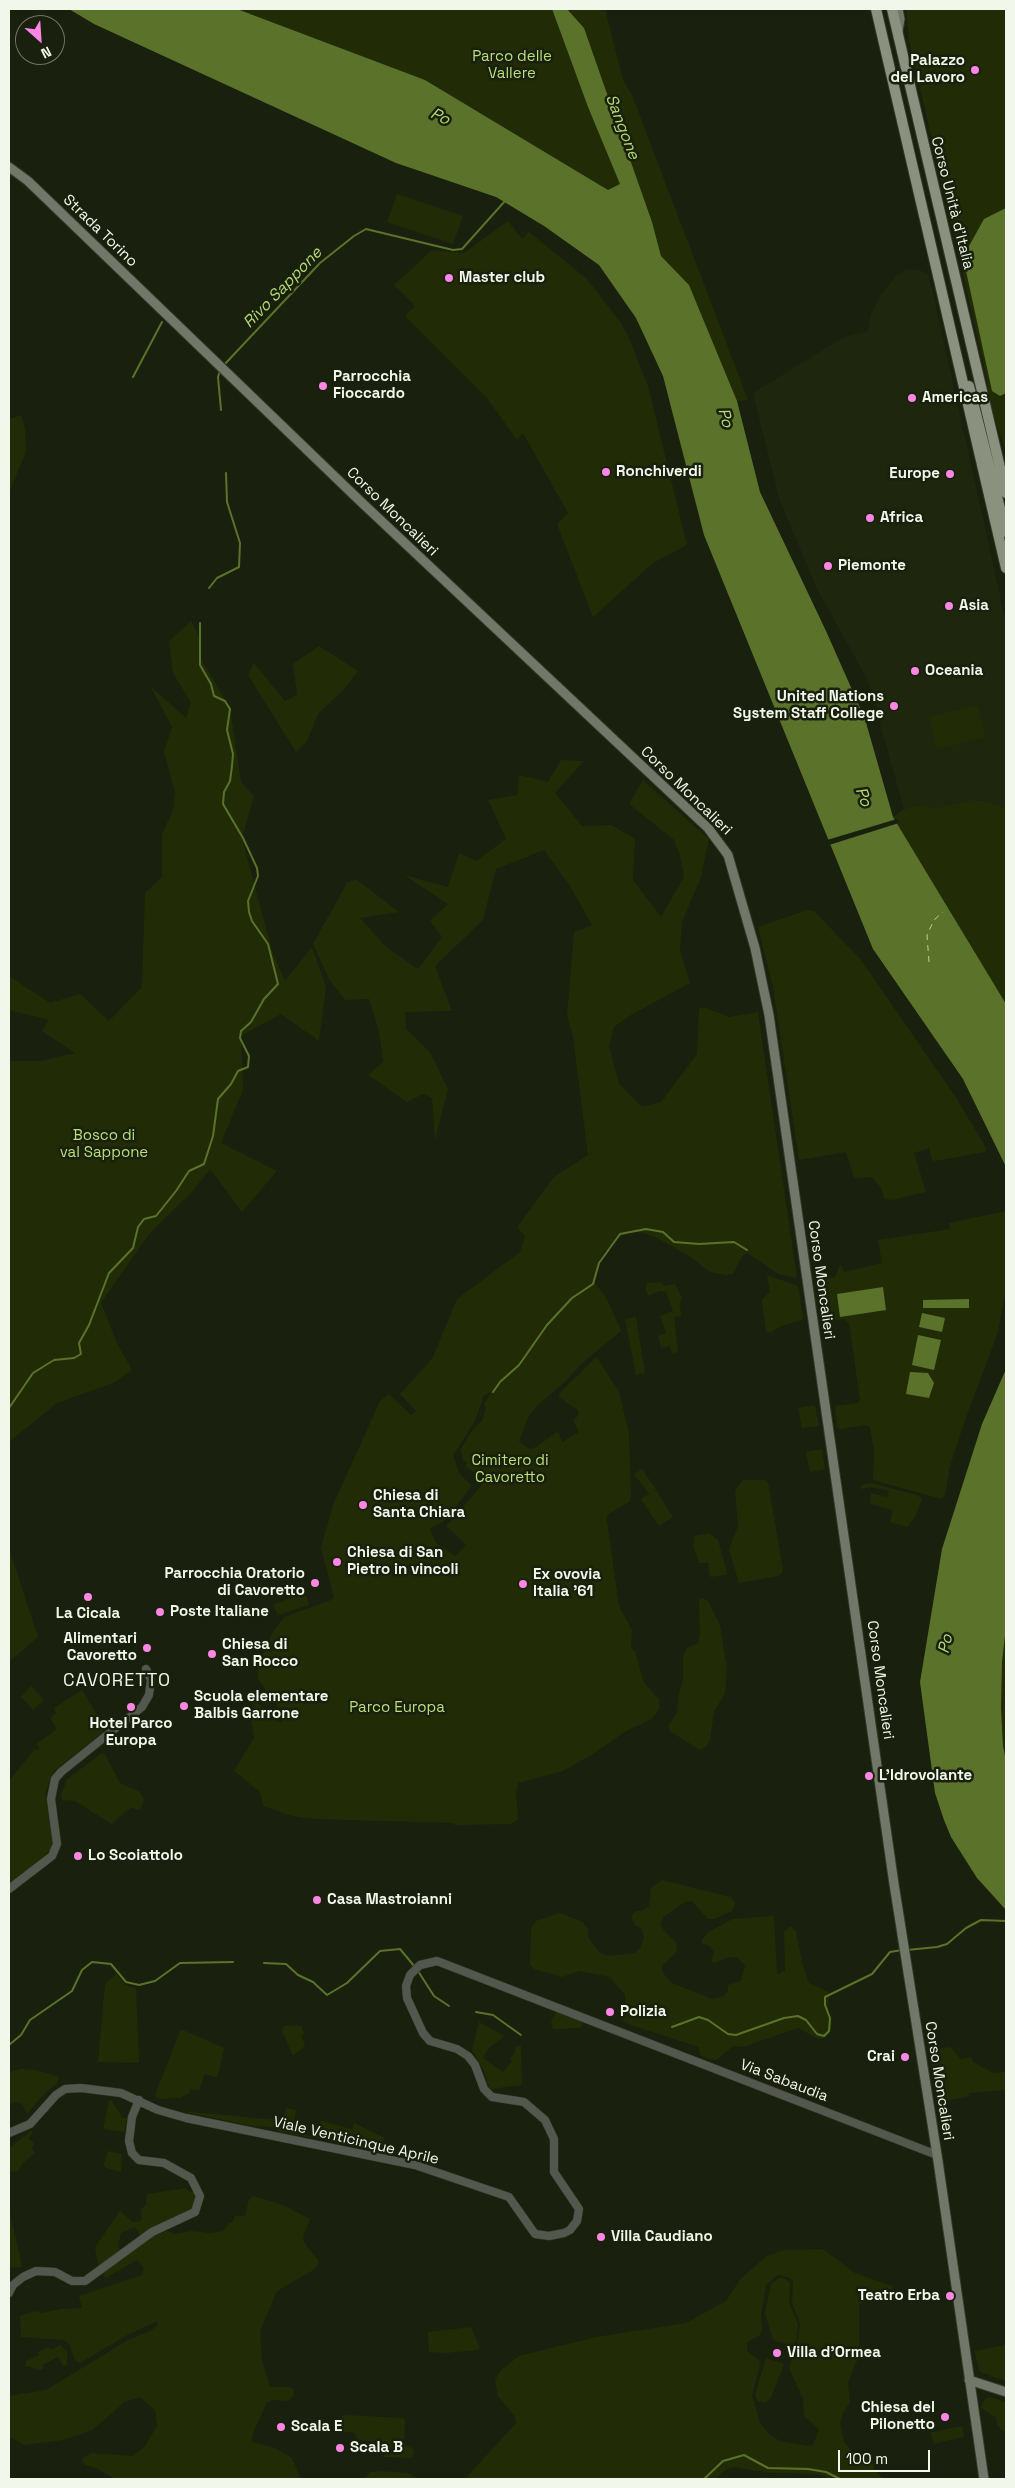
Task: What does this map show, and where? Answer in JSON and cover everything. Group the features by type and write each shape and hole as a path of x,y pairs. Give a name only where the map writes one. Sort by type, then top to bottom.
{"main road":[{"name":"Corso Unità d'Italia","path":"876,9 947,321 1006,568"},
{"name":"Corso Unità d'Italia","path":"892,9 1006,493"},
{"path":"897,34 900,19 898,9"},
{"name":"Strada Torino","path":"9,167 28,181 170,317"},
{"name":"Corso Moncalieri","path":"170,317 359,500 708,828 728,855 755,948 769,1015 903,1942 937,2155 984,2479"},
{"name":"Corso Unità d'Italia","path":"947,321 979,416 1006,532"},
{"name":"Corso Unità d'Italia","path":"986,404 1006,466"},
{"path":"969,2380 1006,2392"}],"street":[{"path":"9,1889 52,1856 57,1844 51,1799 55,1780 61,1772 142,1707 149,1695 151,1680 146,1669"},
{"name":"Viale Venticinque Aprile","path":"9,2133 30,2124 56,2095 65,2089 81,2088 121,2093 158,2110 186,2118 415,2165 509,2197 528,2226 540,2236 557,2235 570,2230 577,2221 578,2205 554,2172 555,2144 548,2124 539,2113 524,2102 496,2099 487,2094 475,2065 468,2056 457,2049 435,2044 426,2038 406,1992 407,1980 417,1968 429,1961 443,1962 621,2032"},
{"name":"Via Sabaudia","path":"621,2032 937,2155"},
{"path":"9,2293 18,2281 36,2271 55,2272 72,2281 85,2281 147,2235 195,2212 200,2196 191,2178 164,2163 139,2160 132,2153 129,2141 132,2116 139,2100"}],"shaded area":[{"path":"907,269 920,270 929,276 1006,623 1006,808 979,800 936,808 922,805 904,809 868,681 817,589 780,501 753,393 844,337 868,331 871,314 882,293 898,274"}],"green space":[{"name":"Parco delle Vallere","path":"237,9 552,9 588,107 621,184 608,190 425,80"},
{"path":"567,9 605,9 623,80 632,95 748,400 737,401 689,285 661,256 652,222 584,28"},
{"path":"906,9 1006,9 1006,452 991,407 985,370 909,40"},
{"path":"397,194 463,216 453,244 387,222"},
{"path":"508,221 522,239 529,232 587,279 621,323 648,386 687,545 653,563 593,617 557,524 568,513 523,433 517,440 487,398 405,316 415,306 394,285 432,250 464,253"},
{"path":"21,415 25,428 26,452 9,493 9,419"},
{"name":"Bosco di val Sappone","path":"191,621 201,641 201,659 230,708 241,782 254,796 242,838 272,951 285,981 312,947 326,987 319,1041 281,1014 241,1036 243,1090 221,1143 277,1171 242,1212 210,1169 192,1192 149,1234 101,1303 117,1343 132,1370 113,1383 57,1403 9,1442 9,1061 41,1061 75,1053 42,1031 49,1020 9,1010 9,976 50,1003 80,994 109,1021 142,987 145,893 162,877 162,834 173,810 175,792 164,752 172,727 150,686 186,718 191,703 173,673 169,641"},
{"path":"319,646 358,671 344,689 318,714 307,741 296,752 248,675 254,663 285,701 297,695 293,664"},
{"path":"978,705 985,737 937,749 929,717"},
{"path":"561,760 584,761 555,793 582,826 611,825 635,839 633,880 661,917 684,877 680,855 674,840 629,804 643,780 709,839 701,877 682,922 680,950 690,983 631,1015 614,1027 609,1046 619,1084 642,1107 661,1102 697,1054 699,1009 704,1007 729,1017 758,1012 797,1278 779,1274 747,1253 742,1256 733,1274 726,1275 710,1272 688,1255 653,1236 635,1231 622,1235 604,1252 600,1259 595,1283 607,1299 621,1331 580,1365 567,1380 538,1405 529,1416 519,1441 530,1449 538,1446 556,1432 559,1433 562,1442 579,1432 573,1420 577,1417 579,1411 559,1397 559,1394 595,1358 598,1359 619,1392 629,1433 631,1496 629,1502 607,1515 607,1521 619,1606 632,1630 631,1648 635,1651 644,1683 659,1699 659,1709 652,1719 626,1731 596,1752 563,1771 518,1783 516,1793 518,1819 511,1824 455,1825 453,1823 315,1819 292,1816 263,1806 260,1792 234,1771 254,1738 251,1715 255,1700 268,1714 281,1723 283,1714 258,1679 258,1665 272,1634 284,1617 331,1600 334,1597 321,1548 333,1505 380,1401 389,1394 411,1415 416,1411 400,1394 432,1359 457,1299 520,1252 525,1236 517,1227 554,1177 588,1155 573,1036 567,1015 574,932 592,925 570,886 544,850 496,869 483,920 435,966 452,1011 405,1012 406,1029 430,1052 448,1089 435,1140 432,1098 423,1094 407,1102 368,1075 383,1062 379,1031 369,999 345,1000 329,979 313,944 347,883 356,879 399,912 360,918 386,947 418,969 442,937 430,921 448,904 404,875 448,887 459,853 476,861 506,839 488,800 517,795 519,775 548,782","holes":["491,1392 484,1405 486,1407 482,1421 474,1428 461,1449 463,1460 467,1463 466,1467 482,1478 482,1485 446,1526 466,1545 455,1556 436,1543 430,1528 444,1521 472,1486 460,1474 453,1456 475,1421 484,1395"]},
{"path":"974,800 1006,808 1006,1004 893,817 904,809 922,805 936,808"},
{"path":"807,910 814,911 861,960 957,1099 986,1148 985,1152 935,1161 932,1160 929,1148 914,1153 926,1192 892,1200 885,1199 880,1187 872,1177 854,1178 846,1152 799,1160 773,987 758,927"},
{"path":"1006,1211 1006,1290 998,1332 950,1466 945,1496 941,1499 873,1480 874,1453 870,1427 866,1425 840,1429 837,1427 835,1406 858,1403 860,1400 849,1323 844,1319 823,1322 818,1280 835,1277 840,1264 844,1272 882,1263 878,1240 950,1229 949,1223"},
{"path":"767,1275 798,1286 803,1317 802,1320 781,1326 770,1333 766,1331 762,1303 762,1300 770,1292"},
{"path":"661,1282 664,1286 675,1284 682,1298 680,1304 681,1316 674,1317 678,1352 672,1353 670,1346 661,1348 658,1336 666,1333 660,1316 673,1311 666,1292 660,1291 648,1296 645,1288 647,1287 646,1283"},
{"path":"636,1317 645,1373 636,1375 625,1319"},
{"path":"815,1405 819,1426 802,1428 798,1408"},
{"path":"822,1449 825,1469 810,1472 806,1452"},
{"path":"642,1469 656,1489 649,1494 634,1474"},
{"path":"743,1480 765,1480 768,1482 783,1570 782,1574 778,1576 739,1583 729,1549 738,1526 735,1491"},
{"path":"871,1483 917,1495 922,1499 915,1517 907,1527 890,1522 893,1510 870,1504 871,1493 887,1497 889,1491 871,1487 861,1489 861,1485"},
{"path":"656,1490 673,1517 659,1526 641,1499"},
{"path":"709,1533 718,1540 727,1572 726,1575 710,1577 708,1563 699,1563 693,1546 694,1536"},
{"path":"9,1548 38,1637 9,1662"},
{"path":"305,1592 309,1605 278,1615 273,1605"},
{"path":"701,1598 708,1601 720,1625 727,1669 725,1693 714,1712 710,1740 707,1746 700,1750 671,1732 669,1725 677,1713 679,1693 683,1680 683,1656 687,1648 698,1643 700,1635 699,1600"},
{"path":"1006,1627 1006,1760 1003,1746 1001,1708 1002,1662"},
{"path":"31,1686 44,1700 33,1710 21,1697"},
{"path":"82,1690 99,1718 98,1721 101,1723 104,1731 53,1772 45,1793 52,1836 51,1849 9,1883 9,1781 34,1750 40,1749 36,1744 57,1729 50,1718 56,1713 54,1708"},
{"path":"102,1753 106,1756 120,1783 140,1792 144,1800 140,1810 132,1808 123,1813 112,1824 75,1801 62,1800 61,1795 67,1779"},
{"path":"662,1880 731,1897 735,1903 732,1911 714,1919 708,1919 692,1901 685,1902 663,1917 661,1924 664,1931 675,1941 677,1947 675,1954 662,1966 662,1971 670,1982 712,1999 722,1997 728,1992 728,1985 741,1981 745,1965 738,1958 730,1957 714,1963 711,1961 714,1952 710,1946 701,1943 702,1940 707,1933 732,1919 774,1916 777,1974 785,1971 784,1931 791,1926 796,1931 803,1967 809,1983 829,1992 828,2007 832,2024 830,2033 825,2038 818,2039 798,2028 743,2047 733,2046 716,2060 709,2059 700,2055 699,2047 628,2024 620,2018 628,2010 625,2008 625,1995 610,1977 579,1971 562,1977 534,1969 530,1965 531,1928 536,1921 560,1913 583,1922 588,1930 588,1937 599,1952 608,1956 635,1953 641,1947 644,1938 642,1929 636,1926 631,1917 635,1911 642,1911 649,1906 651,1888"},
{"path":"116,1974 125,1985 136,1988 139,2063 98,2062 105,1984"},
{"path":"557,2011 581,2020 583,2026 579,2028 553,2029 551,2021"},
{"path":"479,2022 505,2036 489,2048 483,2058 503,2072 512,2061 510,2058 515,2053 516,2046 521,2046 522,2085 491,2089 483,2069 472,2050"},
{"path":"285,2025 301,2026 304,2033 302,2036 305,2046 293,2056 282,2031"},
{"path":"183,2030 224,2048 219,2072 216,2077 205,2074 199,2091 190,2089 189,2093 180,2098 159,2099 155,2096 157,2090 180,2031"},
{"path":"950,2047 961,2059 971,2057 973,2062 993,2073 1006,2072 1006,2090 969,2093 968,2097 936,2102 930,2051"},
{"path":"20,2069 36,2070 59,2077 57,2084 47,2091 27,2114 22,2104 16,2102 9,2104 9,2073"},
{"path":"111,2100 123,2118 127,2118 124,2132 103,2129 109,2101"},
{"path":"286,2108 296,2110 293,2125 298,2126 297,2133 316,2137 321,2121 352,2129 354,2123 385,2138 379,2151 277,2131 276,2128 247,2125 181,2111 277,2120 284,2118"},
{"path":"30,2131 33,2131 29,2139 34,2143 32,2149 35,2153 24,2162 18,2171 9,2172 10,2148"},
{"path":"108,2151 122,2154 121,2172 103,2167"},
{"path":"186,2188 190,2192 195,2191 197,2199 195,2208 141,2236 135,2227 121,2233 118,2245 121,2252 100,2267 98,2265 95,2247 120,2211 133,2222 138,2222 142,2219 141,2209 146,2205 147,2194"},
{"path":"253,2196 283,2205 310,2219 303,2237 305,2244 318,2260 315,2269 277,2291 260,2331 262,2360 270,2387 290,2387 294,2390 293,2396 288,2401 273,2400 267,2402 252,2436 252,2442 275,2448 292,2458 301,2479 115,2479 96,2468 85,2465 82,2459 91,2453 133,2456 145,2446 157,2426 155,2410 140,2397 125,2402 92,2430 64,2440 24,2445 12,2438 9,2439 9,2396 46,2390 128,2340 150,2331 157,2326 158,2321 127,2335 80,2363 75,2360 69,2344 64,2340 21,2337 20,2316 35,2311 42,2313 61,2309 82,2308 79,2296 142,2275 144,2268 137,2260 106,2278 103,2276 105,2271 135,2247 155,2235 167,2231 175,2234 191,2231 210,2233 223,2231 229,2223 233,2222 235,2216 245,2216 249,2199"},
{"path":"9,2209 22,2266 21,2267 9,2268"},
{"path":"823,2249 855,2273 894,2287 880,2297 859,2304 859,2356 848,2382 850,2402 840,2422 844,2442 860,2461 866,2456 872,2457 874,2469 883,2479 832,2479 818,2474 770,2473 734,2467 727,2469 715,2479 465,2479 516,2423 515,2417 498,2396 495,2380 501,2370 519,2356 596,2337 686,2323 726,2301 741,2278 767,2256 784,2250","holes":["778,2275 790,2278 793,2282 792,2303 800,2324 789,2368 803,2399 804,2416 819,2429 813,2445 809,2446 780,2441 770,2435 760,2423 752,2396 760,2365 759,2360 747,2351 747,2344 759,2336 762,2330 761,2314 766,2285"]},
{"path":"779,2278 784,2278 790,2283 789,2302 798,2324 797,2337 794,2345 790,2346 773,2340 765,2314 771,2284"},
{"path":"471,2327 480,2348 478,2350 445,2353 429,2352 428,2332"},
{"path":"60,2345 67,2351 67,2365 63,2366 58,2357 43,2365 44,2368 40,2370 26,2366 26,2361 39,2355 38,2352 49,2347 50,2350"},
{"path":"1006,2345 1006,2381 980,2372 974,2351"},
{"path":"766,2358 784,2364 771,2398 765,2403 758,2401 755,2395"},
{"path":"989,2397 1006,2402 1006,2431 1001,2430 996,2418 981,2408 984,2400"},
{"path":"342,2416 403,2418 405,2420 404,2445 412,2448 413,2456 410,2458 384,2457 386,2442 356,2440 357,2436 353,2432 338,2432"},
{"path":"962,2426 964,2437 933,2444 931,2432"},
{"path":"370,2472 407,2473 419,2479 365,2479"}],"water":[{"name":"Po","path":"69,9 237,9 425,80 608,190 620,184 588,107 552,9 567,9 584,28 652,222 661,256 689,285 737,401 760,492 826,631 865,719 893,817 1006,1004 1006,1167 963,1079 873,949 704,535 663,376 636,318 599,265 544,226 496,197 396,163 94,24"},
{"path":"1006,208 1006,393 1000,396 992,391 963,257 984,219"},
{"path":"883,1287 886,1310 840,1317 837,1294"},
{"path":"969,1299 969,1308 923,1308 923,1300"},
{"path":"922,1313 945,1318 942,1332 919,1327"},
{"path":"918,1335 941,1340 934,1370 912,1365"},
{"name":"Po","path":"1006,1369 1006,1627 1002,1662 1001,1708 1003,1746 1006,1760 1006,1910 977,1878 951,1837 944,1820 935,1793 920,1682 942,1549 982,1424"},
{"path":"910,1372 928,1373 934,1383 929,1398 906,1394"}],"pier":[{"path":"897,819 899,823 829,845 827,840"}],"waterway":[{"name":"Rivo Sappone","path":"223,366 320,263 354,236 366,229 453,250 462,249 505,201"},
{"path":"133,377 162,322"},
{"name":"Rivo Sappone","path":"220,370 218,377 221,410"},
{"name":"Rivo Sappone","path":"209,588 217,578 239,567 240,543 227,502 226,473"},
{"name":"Rivo Sappone","path":"9,1408 33,1373 54,1360 74,1358 81,1354 79,1343 89,1325 109,1273 133,1248 138,1227 144,1219 156,1216 189,1171 204,1164 213,1136 218,1099 231,1084 238,1071 248,1067 249,1056 240,1038 241,1031 251,1022 264,999 278,984 268,944 252,921 249,912 248,901 258,876 257,868 243,838 223,804 224,792 230,781 233,754 227,730 230,709 225,701 214,696 211,684 200,665 200,623"},
{"path":"493,1392 500,1382 519,1365 547,1325 572,1298 593,1284 599,1263 620,1234 646,1229 663,1232 674,1242 699,1244 734,1242 747,1250"},
{"path":"907,1950 947,1944 966,1928 981,1920 1006,1921"},
{"path":"264,1963 286,1964 298,1975 313,1982 327,1995 347,1983 380,1951 400,1949 415,1967"},
{"path":"672,2027 699,2017 708,2020 728,2034 736,2035 784,2018 798,2016 806,2020 817,2034 824,2036 829,2031 830,2018 825,2005 825,1997 872,1974 890,1952 902,1950"},
{"path":"9,2045 21,2035 30,2020 72,1991 82,1970 92,1962 111,1964 126,1982 139,1985 155,1981 180,1963 233,1962"},
{"path":"418,1971 434,1996 449,2006"},
{"path":"476,2012 493,2015 521,2035"},
{"path":"704,2479 723,2461 744,2455 768,2468 808,2469 826,2472 840,2479"}],"ferry route":[{"path":"929,962 927,935 934,920 943,912"}],"place":[{"name":"Palazzo del Lavoro","path":"975,70"},
{"name":"Master club","path":"449,278"},
{"name":"Parrocchia Fioccardo","path":"323,386"},
{"name":"Americas","path":"912,398"},
{"name":"Ronchiverdi","path":"606,472"},
{"name":"Europe","path":"950,474"},
{"name":"Africa","path":"870,518"},
{"name":"Piemonte","path":"828,566"},
{"name":"Asia","path":"949,606"},
{"name":"Oceania","path":"915,671"},
{"name":"United Nations System Staff College","path":"894,706"},
{"name":"Chiesa di Santa Chiara","path":"363,1505"},
{"name":"Chiesa di San Pietro in vincoli","path":"337,1562"},
{"name":"Parrocchia Oratorio di Cavoretto","path":"315,1583"},
{"name":"Ex ovovia Italia '61","path":"523,1584"},
{"name":"La Cicala","path":"88,1597"},
{"name":"Poste Italiane","path":"160,1612"},
{"name":"Alimentari Cavoretto","path":"147,1648"},
{"name":"Chiesa di San Rocco","path":"212,1654"},
{"name":"Scuola elementare Balbis Garrone","path":"184,1706"},
{"name":"Hotel Parco Europa","path":"131,1707"},
{"name":"L'Idrovolante","path":"869,1776"},
{"name":"Lo Scoiattolo","path":"78,1856"},
{"name":"Casa Mastroianni","path":"317,1900"},
{"name":"Polizia","path":"610,2012"},
{"name":"Crai","path":"905,2057"},
{"name":"Villa Caudiano","path":"601,2237"},
{"name":"Teatro Erba","path":"950,2296"},
{"name":"Villa d'Ormea","path":"777,2353"},
{"name":"Chiesa del Pilonetto","path":"945,2417"},
{"name":"Scala E","path":"281,2427"},
{"name":"Scala B","path":"340,2448"}],"district":[{"name":"CAVORETTO","path":"117,1681"}],"water label":[{"name":"Sangone","path":"622,127"}],"park label":[{"name":"Cimitero di Cavoretto","path":"510,1470"},
{"name":"Parco Europa","path":"397,1708"}]}
